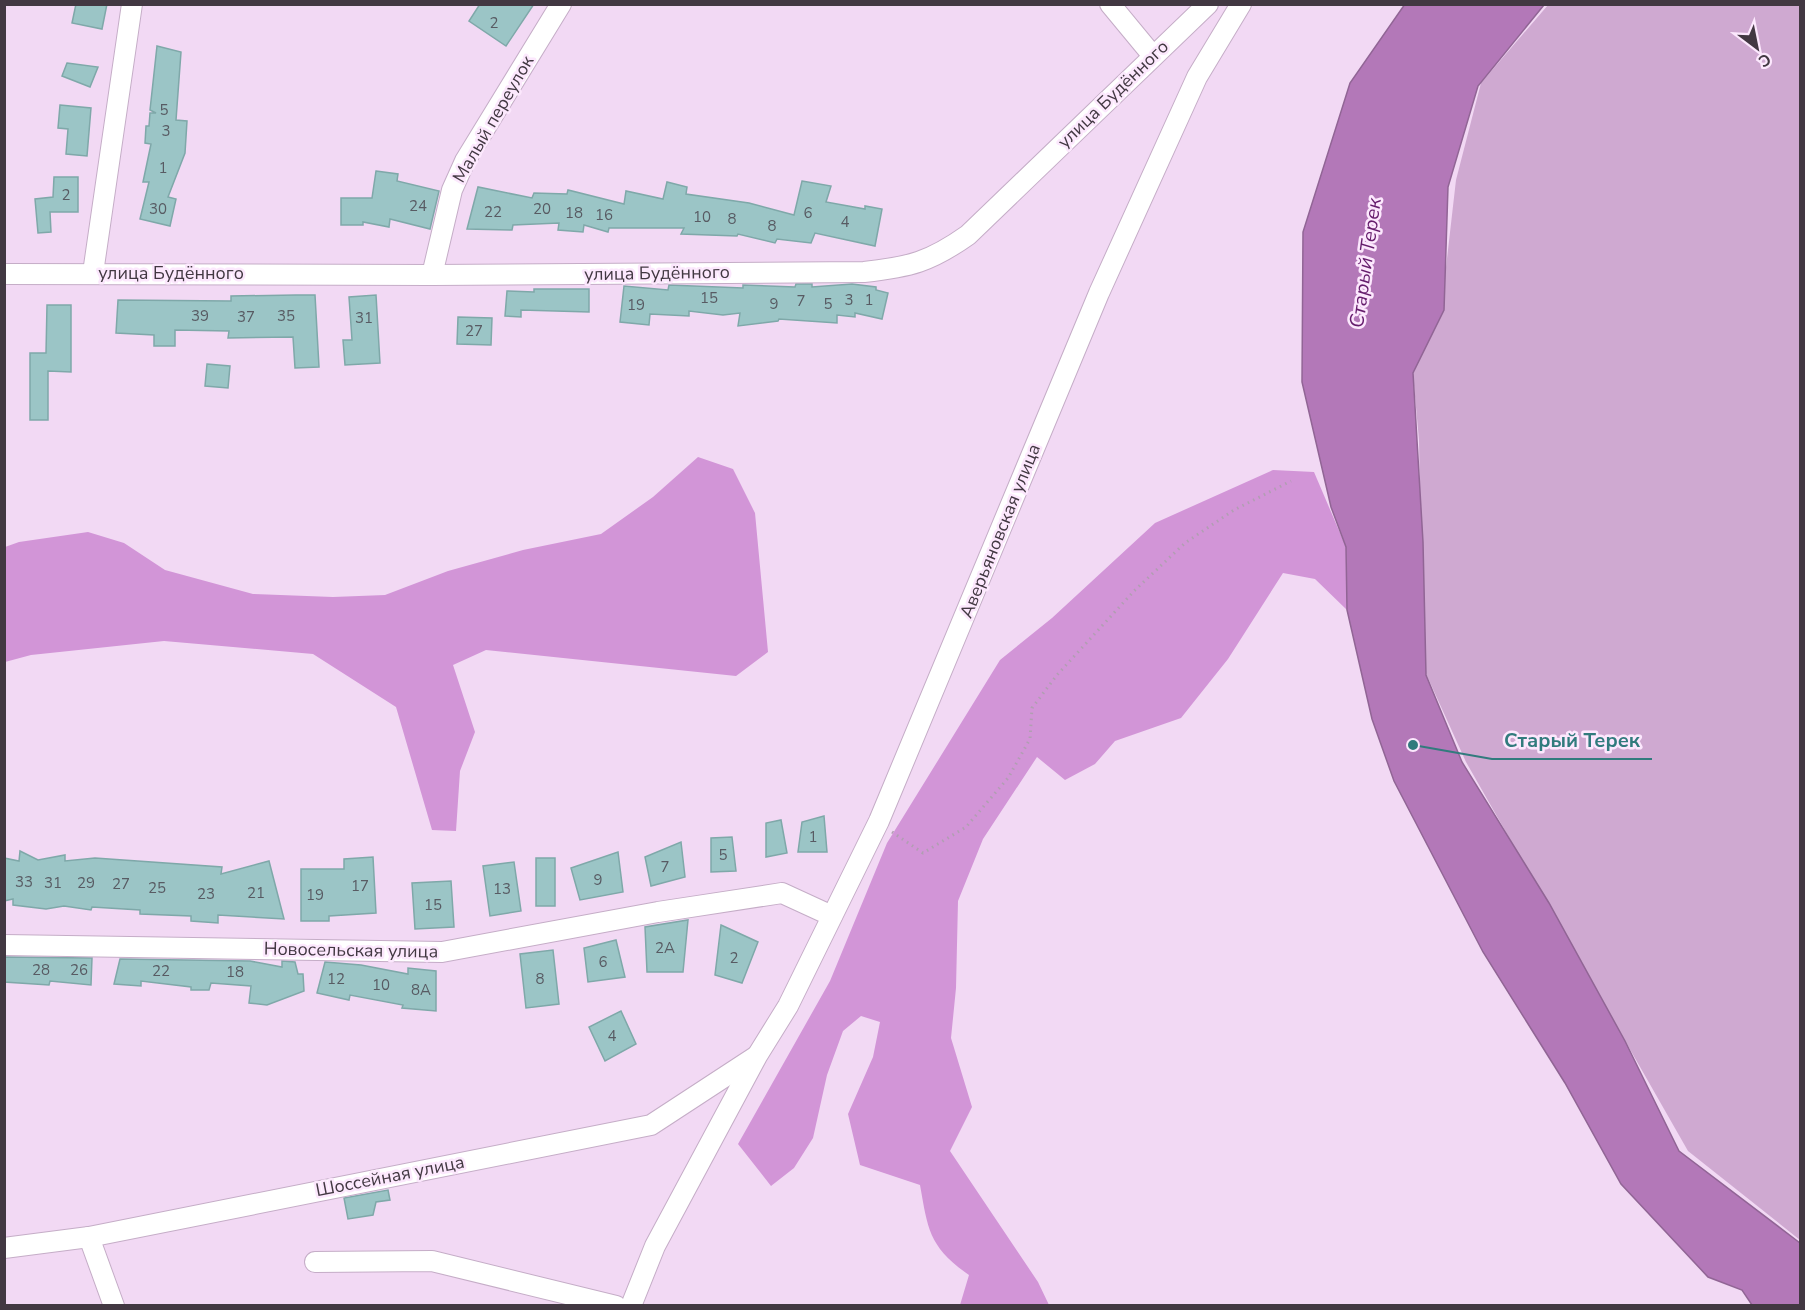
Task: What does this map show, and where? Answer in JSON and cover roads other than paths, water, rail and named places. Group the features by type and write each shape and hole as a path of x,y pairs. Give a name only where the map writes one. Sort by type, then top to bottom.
{"street":[{"path":"93,273 132,4"},
{"name":"Малый переулок","path":"432,275 452,190 465,161 561,4"},
{"path":"1110,4 1154,56"},
{"name":"улица Будённого","path":"4,274 432,275 864,272 903,268 939,255 968,235 1208,4"},
{"name":"Аверьяновская улица","path":"632,1305 655,1246 758,1056 788,1006 879,821 1099,293 1197,76 1240,4"},
{"name":"Новосельская улица","path":"4,945 442,952 658,912 782,893 832,916"},
{"name":"Шоссейная улица","path":"4,1248 89,1237 651,1125 758,1056"},
{"path":"89,1237 114,1305"},
{"path":"315,1262 432,1262 616,1305"}],"water":[{"path":"1405,4 1544,5 1478,86 1448,187 1444,310 1413,373 1423,542 1426,675 1462,762 1549,903 1625,1041 1679,1151 1800,1243 1800,1305 1752,1305 1742,1290 1708,1277 1621,1184 1565,1083 1483,952 1394,781 1372,719 1347,610 1346,547 1331,507 1302,382 1303,232 1350,83"}],"place":[{"name":"Старый Терек","path":"1413,745"}]}
